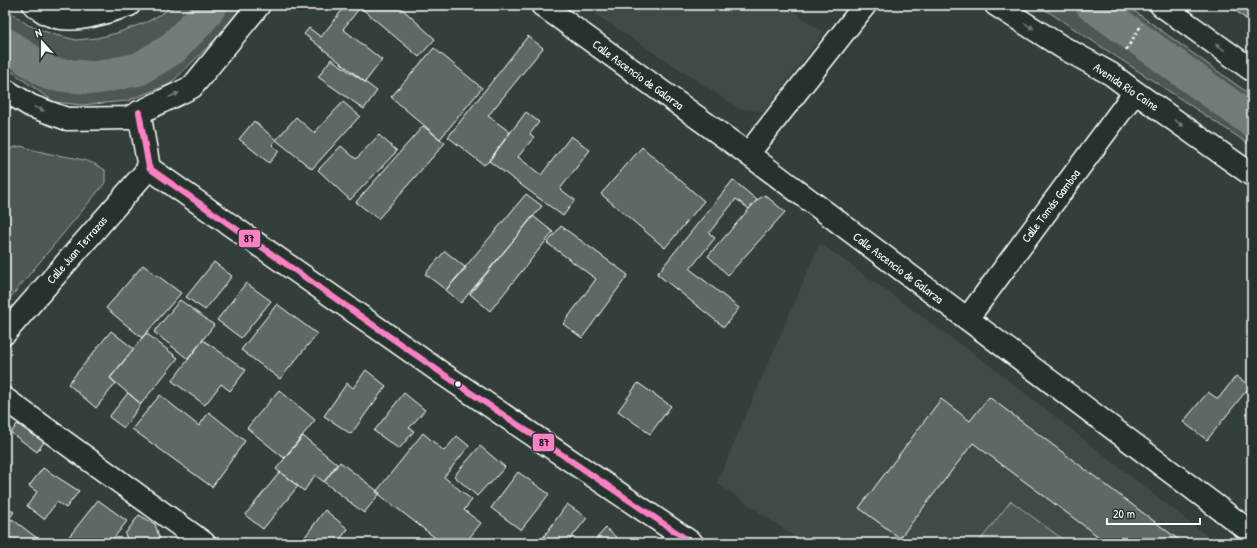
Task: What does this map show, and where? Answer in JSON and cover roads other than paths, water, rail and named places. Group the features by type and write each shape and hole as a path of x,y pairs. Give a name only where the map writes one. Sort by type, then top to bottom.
{"street":[{"path":"34,5 50,16 74,20 108,12 129,5"},
{"path":"5,90 31,106 67,119 128,118 192,87 259,5"},
{"name":"Calle Ascencio de Galarza","path":"542,5 748,154 1252,533"},
{"path":"748,154 865,5"},
{"name":"Avenida Río Caine","path":"996,5 1062,47 1111,74 1252,175"},
{"path":"1161,5 1252,70"},
{"name":"Calle Tomás Gamboa","path":"967,319 1135,92"},
{"path":"139,112 149,168 443,374 692,543"},
{"name":"Calle Juan Terrazas","path":"5,332 149,168"},
{"path":"5,399 204,543"}],"waterway":[{"path":"5,44 50,74 95,78 139,69 172,49 200,20 211,5"},
{"path":"1092,5 1252,121"}]}
